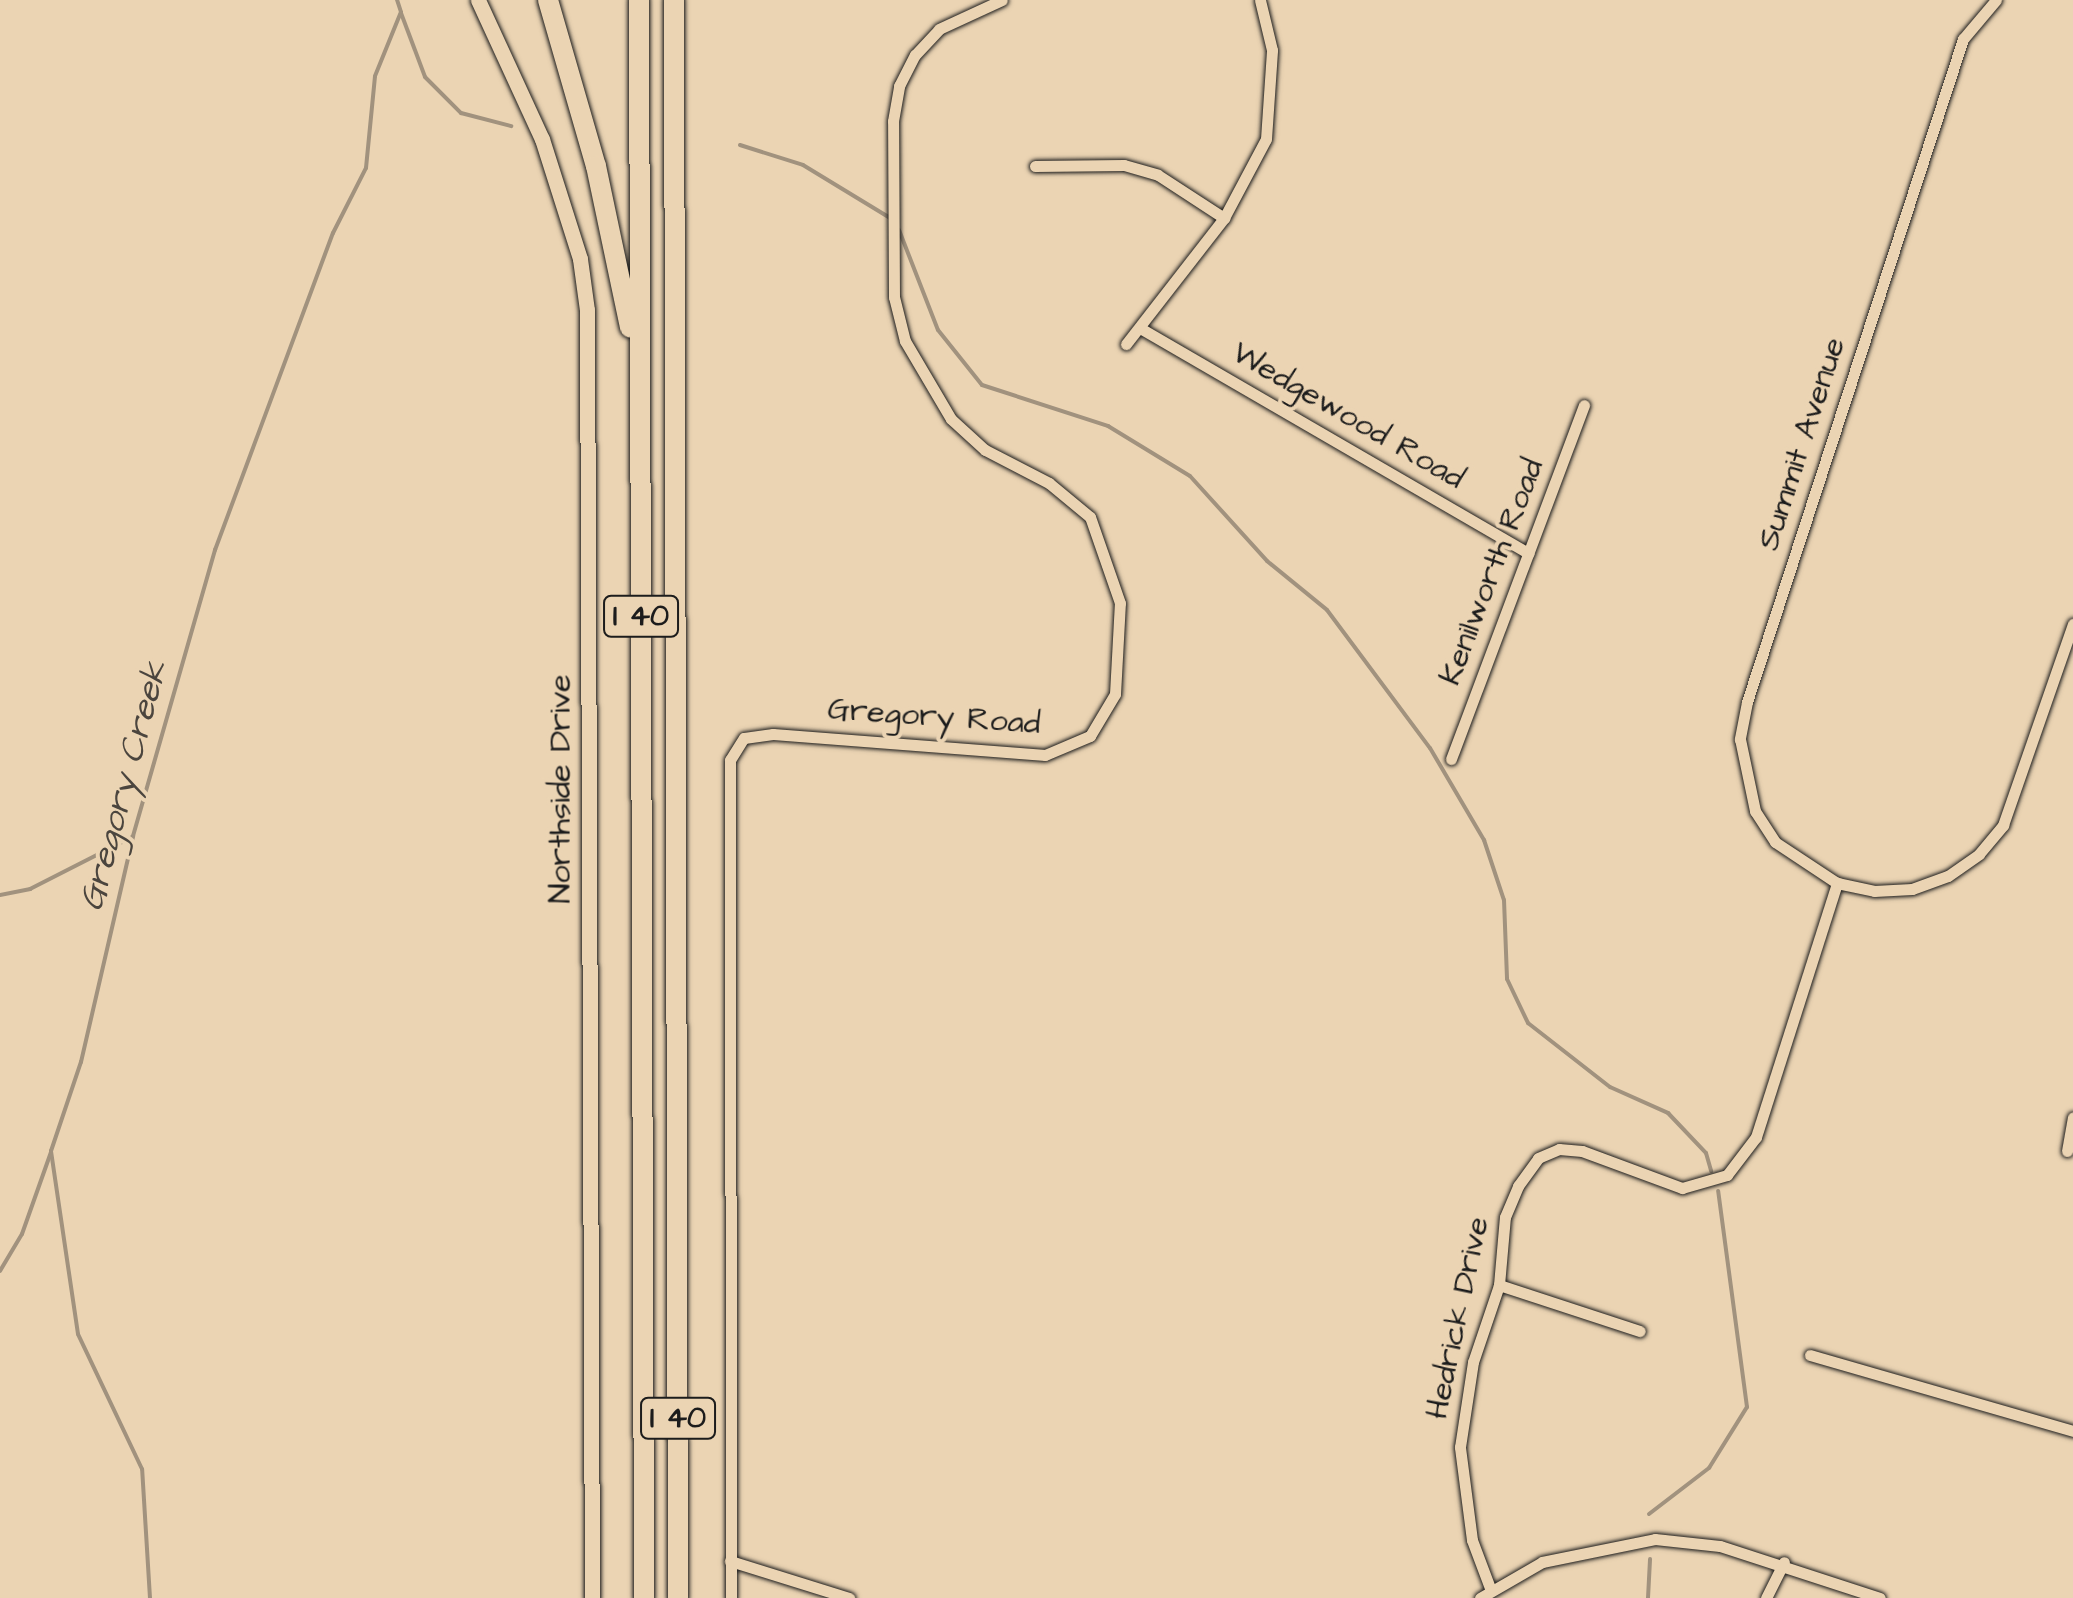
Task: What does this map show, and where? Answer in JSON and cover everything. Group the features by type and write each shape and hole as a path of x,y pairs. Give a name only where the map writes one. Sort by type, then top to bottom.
{"highway":[{"path":"548,0 622,269 637,374 641,481"},
{"name":"I 40","path":"639,0 644,1598"},
{"name":"I 40","path":"674,0 678,1598"},
{"path":"674,81 682,0"}],"street":[{"name":"Northside Drive","path":"478,0 542,140 580,259 587,310 592,1598"},
{"name":"Gregory Road","path":"730,1598 730,760 744,738 773,734 1045,755 1090,736 1115,694 1120,603 1090,517 1048,483 985,450 952,419 905,341 894,297 893,120 899,86 915,55 939,30 1002,0"},
{"path":"1126,344 1249,180 1274,94 1260,0"},
{"name":"Summit Avenue","path":"1837,883 1775,842 1748,794 1740,739 1964,39 1996,0"},
{"path":"1036,166 1124,166 1158,175 1224,218"},
{"name":"Wedgewood Road","path":"1140,328 1528,552"},
{"name":"Kenilworth Road","path":"1451,759 1584,405"},
{"path":"1837,883 1874,891 1912,888 1948,876 1979,854 2003,825 2018,790 2073,624"},
{"name":"Hedrick Drive","path":"1490,1588 1472,1540 1460,1447 1473,1362 1499,1285 1505,1217 1538,1158 1559,1149 1582,1151 1682,1188 1728,1175 1745,1158 1837,883"},
{"path":"2067,1151 2073,1118"},
{"path":"1499,1285 1640,1331"},
{"path":"1810,1355 2073,1431"},
{"path":"1480,1598 1490,1588 1542,1562 1655,1539 1720,1546 1784,1562 1880,1598"},
{"path":"730,1561 850,1598"},
{"path":"1766,1598 1784,1562"}],"waterway":[{"name":"Gregory Creek","path":"150,1598 142,1469 78,1334 51,1151 81,1062 133,836 215,550 333,233 366,168 375,76 401,12 397,0"},
{"path":"401,13 425,77 461,113 511,126"},
{"path":"740,145 803,165 890,218"},
{"path":"899,230 938,330 982,385 1108,426 1190,476 1267,561 1327,610 1430,748 1484,840 1504,900 1507,979 1528,1023 1610,1087 1668,1113 1706,1153 1711,1171"},
{"path":"0,895 30,889 132,837"},
{"path":"0,1271 22,1234 51,1152"},
{"path":"1649,1514 1709,1468 1747,1407 1718,1191"},
{"path":"1648,1598 1650,1559"}]}
